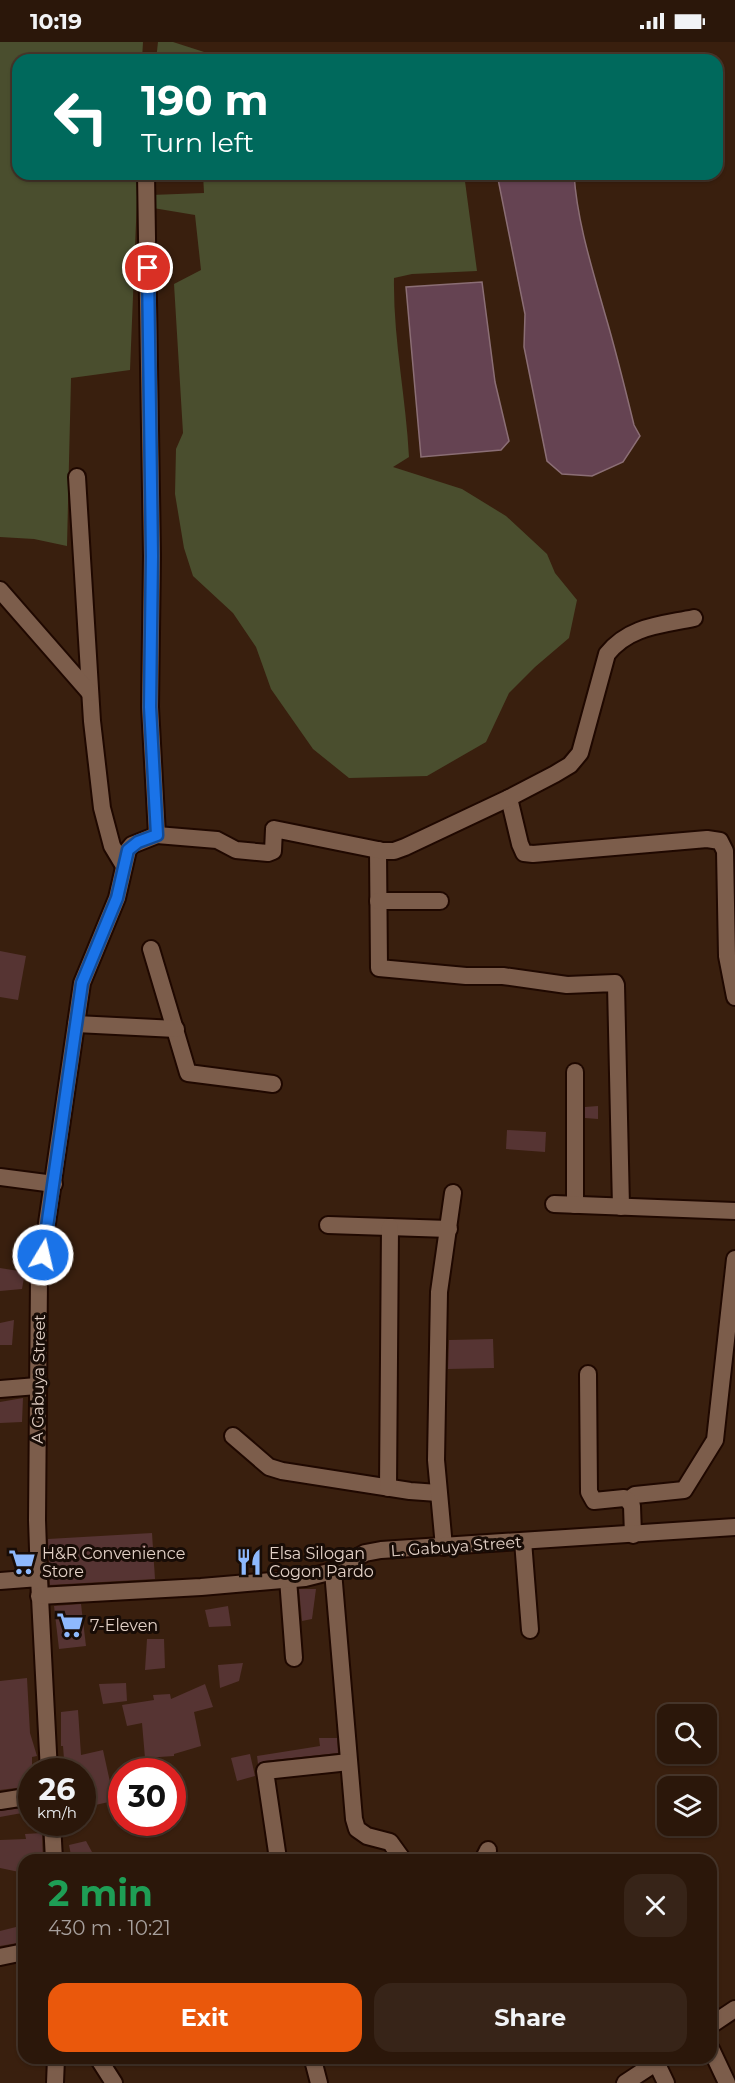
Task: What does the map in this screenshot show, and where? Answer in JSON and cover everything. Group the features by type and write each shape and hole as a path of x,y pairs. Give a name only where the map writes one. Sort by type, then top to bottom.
{"street":[{"path":"146,180 152,556 150,707 157,835 217,840 236,850 268,853 273,851 274,829 378,850 394,851 405,847 509,798 570,765 580,753 607,654 616,642 633,632 694,618"},
{"path":"77,477 90,693 102,808 112,846 124,867"},
{"path":"0,590 90,693"},
{"path":"509,798 520,844 525,853 707,839 720,841 725,851 727,956 735,997"},
{"name":"A Gabuya Street","path":"48,1758 37,1520 39,1278 82,983 117,898 128,850 132,845 157,835"},
{"path":"378,850 379,968 466,976 503,976 567,985 615,983 620,1073 621,1207"},
{"path":"378,901 440,901"},
{"path":"151,949 188,1074 273,1084"},
{"path":"76,1024 176,1029"},
{"path":"575,1072 575,1205"},
{"path":"0,1177 54,1184"},
{"path":"444,1547 436,1460 440,1292 453,1193"},
{"path":"554,1204 735,1211"},
{"path":"328,1225 449,1230"},
{"path":"388,1488 390,1227"},
{"path":"628,1500 635,1495 684,1490 715,1440 735,1259"},
{"path":"588,1374 589,1492 594,1501 624,1498 628,1500 632,1506 633,1534"},
{"path":"0,1389 38,1386"},
{"path":"233,1436 269,1467 282,1471 388,1488 438,1493"},
{"name":"L. Gabuya Street","path":"39,1596 201,1587 305,1578 333,1571 365,1553 381,1550 735,1527"},
{"path":"523,1541 530,1630"},
{"path":"333,1571 357,1829 367,1836 390,1842 399,1854"},
{"path":"0,1581 39,1578"},
{"path":"288,1579 294,1658"},
{"path":"277,1854 265,1771 349,1762"},
{"path":"0,1801 18,1798"},
{"path":"53,1836 54,1854"},
{"path":"0,1957 18,1953"},
{"path":"717,2021 735,2009"},
{"path":"717,2062 727,2083"},
{"path":"55,2083 56,2064"},
{"path":"102,2064 114,2083"},
{"path":"314,2064 320,2083"},
{"path":"626,2083 654,2064"},
{"path":"661,2064 666,2083"}],"green space":[{"path":"0,42 143,42 142,54 12,54 12,180 138,180 130,370 71,378 67,546 34,539 0,537"},
{"path":"158,42 173,42 210,54 157,54"},
{"path":"203,180 465,180 477,271 412,274 394,278 394,300 409,457 393,467 462,489 506,516 547,554 555,573 577,600 569,638 509,693 486,742 427,776 349,778 313,749 271,689 256,647 233,613 193,576 184,548 175,494 176,449 183,433 174,284 201,270 195,215 153,208 151,195 204,193"}],"shaded area":[{"path":"498,180 575,180 586,244 634,425 640,436 623,462 592,476 562,474 547,461 524,347 525,314"},
{"path":"482,282 495,382 509,441 501,450 421,457 406,287"}],"building":[{"path":"0,951 26,956 18,1000 0,997"},
{"path":"598,1106 598,1119 585,1118 585,1107"},
{"path":"507,1130 546,1132 545,1152 506,1149"},
{"path":"0,1268 25,1272 22,1289 0,1291"},
{"path":"14,1320 12,1345 0,1345 0,1323"},
{"path":"493,1339 494,1368 448,1369 449,1340"},
{"path":"23,1398 22,1422 0,1423 0,1402"},
{"path":"152,1533 155,1579 50,1585 48,1539"},
{"path":"299,1589 316,1589 312,1619 302,1621"},
{"name":"7-Eleven","path":"81,1604 86,1646 59,1649 54,1606"},
{"path":"228,1606 231,1626 209,1627 205,1610"},
{"path":"147,1639 164,1639 165,1668 145,1670"},
{"path":"243,1663 239,1681 220,1688 218,1665"},
{"path":"27,1678 30,1733 37,1756 18,1758 18,1788 0,1790 0,1681"},
{"path":"126,1683 127,1701 103,1704 99,1684"},
{"path":"205,1684 213,1707 194,1712 201,1746 174,1754 174,1756 145,1758 142,1723 127,1726 122,1705 154,1700 153,1695 170,1694 171,1699"},
{"path":"78,1710 81,1755 103,1750 108,1773 108,1802 96,1805 96,1758 64,1758 63,1746 61,1746 61,1712"},
{"path":"319,1738 337,1738 338,1753 264,1761 258,1764 257,1756 320,1746"},
{"path":"250,1754 255,1776 237,1781 231,1758"},
{"path":"18,1809 18,1814 0,1817 0,1811"},
{"path":"25,1836 42,1836 43,1854 18,1854 18,1872 0,1868 0,1840 26,1839"},
{"path":"86,1841 92,1854 71,1854 69,1845"},
{"path":"18,1926 18,1943 0,1946 0,1931"}],"place":[{"name":"H&R Convenience Store","path":"22,1562"},
{"name":"Elsa Silogan Cogon Pardo","path":"249,1562"},
{"name":"7-Eleven","path":"70,1625"}],"route":[{"path":"43,1255 82,983 117,898 128,850 132,845 157,835 150,707 152,556 148,268"}]}
